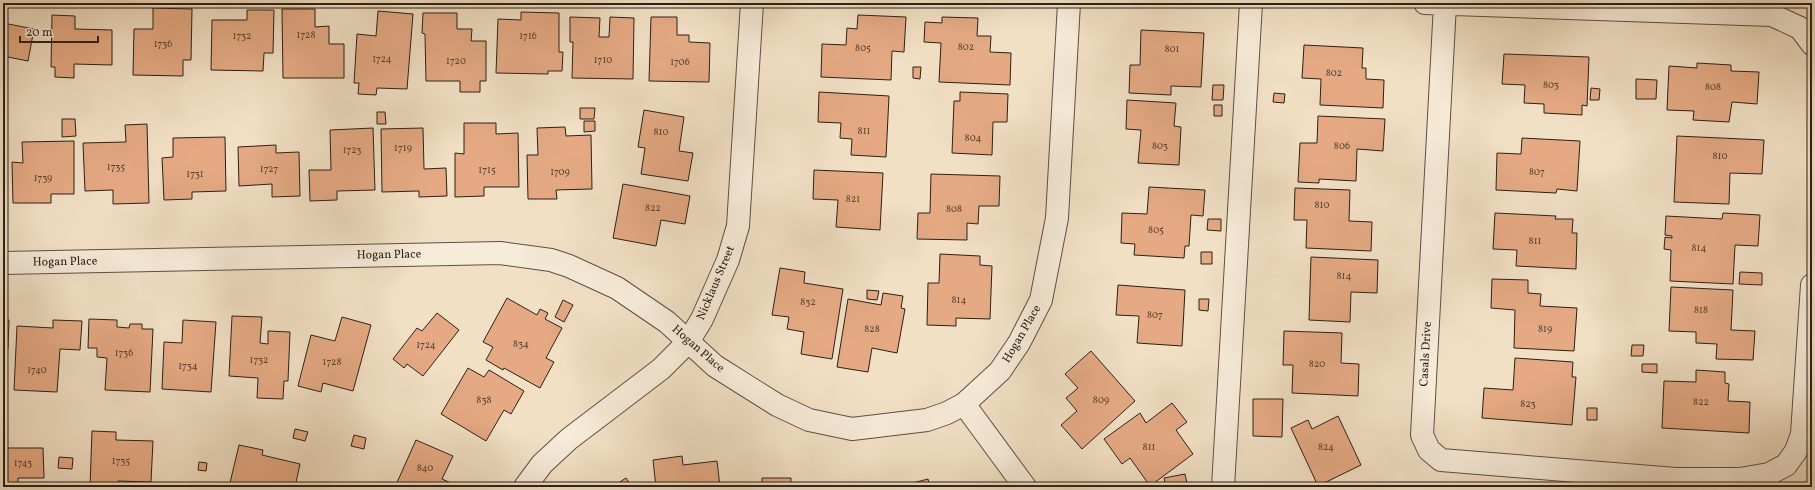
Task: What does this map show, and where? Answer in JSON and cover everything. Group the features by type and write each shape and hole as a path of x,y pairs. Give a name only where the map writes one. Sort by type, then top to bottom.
{"street":[{"name":"Nicklaus Street","path":"525,487 542,464 568,440 661,369 688,342 702,319 728,260 738,226 752,3"},
{"name":"Hogan Place","path":"3,263 500,253 557,262 617,288 667,322 715,366 777,405 809,420 852,428 927,420 948,413 964,404 1000,371 1019,343 1041,300 1057,218 1069,3"},
{"path":"1223,487 1251,3"},
{"path":"1435,4 1772,15 1800,28 1812,44"},
{"name":"Casals Drive","path":"1435,4 1422,435 1429,450 1441,460 1676,483 1740,479 1769,474 1786,465 1796,451 1802,434 1812,284"},
{"path":"964,404 1025,487"}],"building":[{"path":"153,8 192,9 191,60 183,60 183,76 133,75 134,29 153,29"},
{"path":"282,9 315,9 315,27 329,26 329,44 344,44 344,78 283,78"},
{"path":"247,10 274,10 273,53 264,53 263,71 211,70 212,20 247,20"},
{"path":"378,11 413,14 407,89 377,88 376,95 358,94 359,83 354,83 357,34 376,36"},
{"path":"521,12 559,13 559,52 563,52 562,71 548,71 548,74 496,73 498,19 521,20"},
{"path":"423,13 457,13 457,29 472,29 471,41 486,41 486,81 480,81 480,92 460,92 460,81 426,81 425,34 422,33"},
{"path":"52,15 75,16 75,29 112,30 112,65 74,64 74,78 55,77 55,67 51,67"},
{"path":"858,15 906,17 904,52 892,51 891,80 821,77 822,44 846,45 847,28 857,29"},
{"path":"570,17 600,18 599,37 609,37 610,17 634,18 633,79 572,78 573,42 570,42"},
{"path":"651,17 677,17 677,35 689,35 689,42 710,43 709,82 649,81"},
{"path":"942,17 978,18 977,36 991,36 990,52 1011,53 1010,85 939,82 941,43 924,42 925,22 942,23"},
{"path":"3,23 34,29 28,61 3,56"},
{"path":"1141,30 1204,33 1201,87 1171,86 1171,95 1129,93 1130,65 1140,65"},
{"path":"1304,45 1363,48 1362,68 1366,68 1366,79 1384,80 1383,108 1320,105 1321,79 1302,78"},
{"path":"1504,54 1589,57 1587,106 1582,105 1582,115 1544,113 1544,104 1524,103 1525,85 1502,84"},
{"path":"1697,63 1731,65 1731,71 1759,72 1757,104 1732,102 1729,122 1693,120 1694,111 1667,110 1669,66 1697,68"},
{"path":"913,67 921,67 920,79 913,78"},
{"path":"1636,79 1657,80 1656,99 1636,99"},
{"path":"1213,85 1224,85 1223,100 1212,100"},
{"path":"1591,88 1600,89 1599,100 1590,100"},
{"path":"819,92 889,96 886,157 851,155 852,139 840,138 841,123 818,122"},
{"path":"960,92 1008,94 1007,122 993,122 992,155 952,153 954,101 960,101"},
{"path":"1274,93 1285,94 1284,103 1273,102"},
{"path":"1127,100 1176,103 1174,126 1181,127 1179,165 1138,163 1141,130 1126,129"},
{"path":"1214,105 1222,105 1222,116 1214,116"},
{"path":"580,108 595,108 594,119 580,119"},
{"path":"644,110 684,117 679,151 693,153 688,181 641,174 645,148 638,147"},
{"path":"377,112 385,112 386,124 377,124"},
{"path":"1318,116 1385,119 1383,151 1357,149 1356,181 1319,179 1319,183 1298,182 1300,143 1317,143"},
{"path":"62,119 75,119 76,136 62,137"},
{"path":"584,121 595,121 595,131 584,132"},
{"path":"464,123 496,123 496,134 518,133 519,187 484,187 484,196 455,197 455,153 464,154"},
{"path":"147,124 149,203 113,204 113,190 85,191 83,143 126,142 125,125"},
{"path":"565,127 566,136 591,135 592,189 556,190 557,199 528,199 527,155 538,155 537,128"},
{"path":"373,128 375,190 337,191 337,200 310,201 309,170 331,170 330,130"},
{"path":"423,128 424,169 446,168 447,196 419,197 419,191 382,192 381,129"},
{"path":"1677,136 1764,140 1762,174 1730,173 1729,204 1674,202"},
{"path":"225,137 226,191 192,192 192,199 164,200 162,158 173,157 173,138"},
{"path":"1522,138 1580,141 1577,191 1557,189 1556,193 1496,190 1497,153 1521,154"},
{"path":"74,141 74,194 51,194 51,203 13,203 12,162 23,163 22,142"},
{"path":"276,145 276,153 299,152 300,196 272,197 272,184 239,186 238,147"},
{"path":"814,170 883,173 880,230 836,227 838,200 813,199"},
{"path":"931,174 1000,176 999,206 979,206 978,224 967,223 967,240 917,239 918,213 930,213"},
{"path":"623,184 690,196 685,224 661,220 656,246 613,238"},
{"path":"1149,187 1205,190 1203,216 1191,215 1189,246 1185,246 1184,258 1134,255 1135,244 1121,243 1122,213 1147,214"},
{"path":"1295,188 1350,190 1349,221 1372,222 1371,251 1306,248 1307,220 1294,220"},
{"path":"1495,213 1556,216 1555,219 1573,219 1572,233 1577,233 1576,269 1516,266 1517,250 1493,249"},
{"path":"1723,213 1760,215 1758,246 1735,245 1733,284 1670,281 1671,250 1664,249 1665,237 1672,238 1672,236 1665,235 1666,216 1722,219"},
{"path":"1208,219 1221,219 1221,231 1207,230"},
{"path":"1201,252 1212,252 1212,264 1201,264"},
{"path":"940,254 980,256 980,265 992,266 990,319 956,318 956,326 927,325 928,283 939,283"},
{"path":"1311,257 1378,260 1377,293 1351,292 1350,322 1309,320"},
{"path":"780,268 805,272 804,283 843,289 832,359 801,354 804,332 787,329 789,317 772,315"},
{"path":"1740,272 1762,273 1762,285 1739,284"},
{"path":"1492,279 1528,280 1528,293 1541,294 1540,306 1577,308 1574,351 1514,348 1515,310 1491,308"},
{"path":"1118,285 1185,290 1182,346 1137,343 1139,316 1116,315"},
{"path":"1671,287 1733,290 1731,330 1755,331 1753,360 1716,359 1717,344 1696,343 1696,332 1669,331"},
{"path":"867,290 879,291 877,300 867,299"},
{"path":"883,293 903,296 901,308 905,309 897,353 872,348 868,372 837,367 848,299 881,305"},
{"path":"507,298 537,315 540,309 548,313 545,319 562,328 546,358 554,362 540,388 486,360 493,347 483,342"},
{"path":"1199,299 1209,299 1208,311 1199,310"},
{"path":"563,300 573,305 564,322 555,317"},
{"path":"437,313 459,330 423,376 407,364 404,368 393,359 417,328 422,331"},
{"path":"232,316 262,317 260,343 268,344 268,331 290,332 288,381 284,381 283,399 257,398 258,378 229,376"},
{"path":"342,317 371,325 353,391 323,383 321,392 298,386 311,335 335,341"},
{"path":"89,319 117,320 117,327 129,328 130,324 142,324 142,329 153,329 150,392 105,390 107,358 97,357 97,348 88,348"},
{"path":"3,320 9,320 8,349 3,348"},
{"path":"53,320 82,321 80,350 60,349 57,392 14,390 17,326 53,328"},
{"path":"183,320 216,322 211,392 162,389 164,342 182,343"},
{"path":"1284,331 1342,333 1341,363 1359,364 1358,396 1292,393 1293,365 1283,365"},
{"path":"1632,345 1644,345 1643,356 1631,356"},
{"path":"1091,351 1135,401 1082,449 1061,425 1077,411 1066,398 1078,388 1065,374"},
{"path":"1515,358 1573,362 1572,377 1576,377 1572,425 1482,418 1484,388 1513,390"},
{"path":"1642,364 1657,364 1657,373 1642,372"},
{"path":"468,368 484,377 489,370 524,391 511,414 504,410 486,441 441,414"},
{"path":"1696,370 1725,372 1725,383 1729,384 1728,401 1750,402 1749,433 1662,428 1664,381 1696,382"},
{"path":"1253,399 1283,399 1282,437 1253,436"},
{"path":"1172,403 1187,422 1176,430 1193,454 1150,486 1130,458 1122,464 1104,439 1140,413 1146,423"},
{"path":"1587,408 1597,408 1597,420 1587,420"},
{"path":"1338,416 1361,465 1318,486 1291,428 1308,420 1312,429"},
{"path":"295,429 308,432 305,441 293,438"},
{"path":"92,431 116,432 116,440 153,441 151,482 118,481 118,487 90,487"},
{"path":"3,435 4,448 43,448 44,478 18,478 18,487 3,487"},
{"path":"354,435 366,438 364,449 351,446"},
{"path":"416,440 453,456 442,479 460,487 395,487"},
{"path":"239,445 263,450 262,455 300,464 295,487 229,487"},
{"path":"682,456 683,465 717,461 720,487 656,487 653,460"},
{"path":"59,457 73,458 72,469 58,468"},
{"path":"199,462 207,463 206,471 198,470"},
{"path":"1185,474 1187,483 1166,487 1164,478"},
{"path":"626,478 632,487 612,487"},
{"path":"762,478 791,478 791,487 762,487"},
{"path":"928,479 930,487 897,487"}]}
